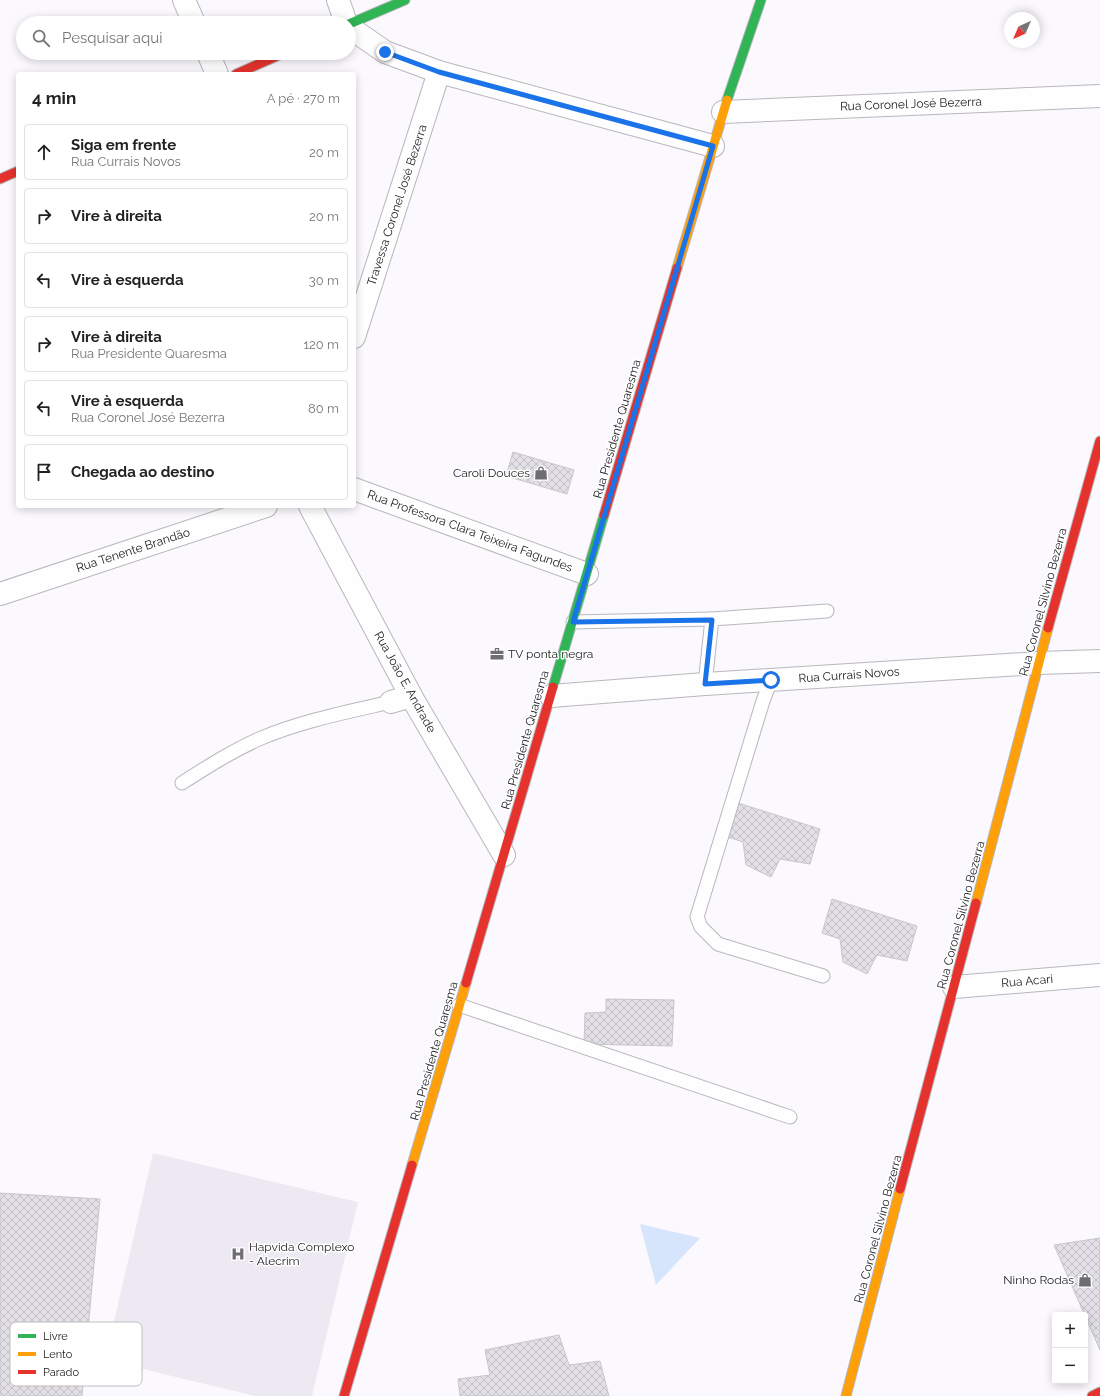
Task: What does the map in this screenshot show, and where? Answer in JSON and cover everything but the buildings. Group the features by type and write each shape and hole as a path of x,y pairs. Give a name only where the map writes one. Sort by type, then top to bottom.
{"street":[{"path":"184,0 191,16"},
{"path":"338,0 344,16"},
{"path":"356,23 405,0"},
{"name":"Rua Presidente Quaresma","path":"344,1396 723,112 761,0"},
{"path":"356,31 385,52 439,72 713,146"},
{"path":"211,60 216,72"},
{"path":"241,72 268,60"},
{"name":"Travessa Coronel José Bezerra","path":"356,331 439,72"},
{"name":"Rua Coronel José Bezerra","path":"723,112 1100,96"},
{"path":"0,179 16,172"},
{"name":"Rua Coronel Silvino Bezerra","path":"846,1396 1039,663 1100,441"},
{"name":"Rua Professora Clara Teixeira Fagundes","path":"356,490 587,574"},
{"name":"Rua Tenente Brandão","path":"0,594 260,508"},
{"name":"Rua João E. Andrade","path":"311,508 411,696 504,855"},
{"name":"Rua Currais Novos","path":"551,696 705,684 1039,663 1100,661"},
{"path":"391,702 411,696"},
{"name":"Rua Acari","path":"954,988 1100,975"},
{"path":"1092,1396 1100,1392"}],"lane":[{"path":"573,622 712,620 827,611"},
{"path":"705,684 712,620"},
{"path":"771,680 763,701 697,917 701,927 718,944 823,976"},
{"path":"182,783 221,758 260,739 297,726 391,702"},
{"path":"459,1005 790,1117"}],"shaded area":[{"name":"Hapvida Complexo - Alecrim","path":"153,1153 358,1202 312,1396 255,1396 142,1369 142,1322 114,1322"}],"water":[{"path":"640,1224 700,1238 656,1285"}],"traffic: fast":[{"path":"356,21 405,0"},
{"path":"727,100 761,0"},
{"path":"553,687 604,515"}],"traffic: slow":[{"path":"677,268 727,100"},
{"path":"976,903 1048,628"},
{"path":"412,1165 466,983"},
{"path":"846,1396 900,1189"}],"traffic: jam":[{"path":"241,72 268,60"},
{"path":"0,179 16,172"},
{"path":"604,515 677,268"},
{"path":"1048,628 1100,441"},
{"path":"466,983 553,687"},
{"path":"900,1189 976,903"},
{"path":"344,1396 412,1165"},
{"path":"1092,1396 1100,1392"}],"place":[{"name":"Caroli Douces","path":"541,473"},
{"name":"TV ponta negra","path":"497,654"},
{"name":"Hapvida Complexo - Alecrim","path":"238,1254"},
{"name":"Ninho Rodas","path":"1085,1280"}],"route":[{"path":"385,52 439,72 713,146 573,622 712,620 705,684 771,680"}]}
